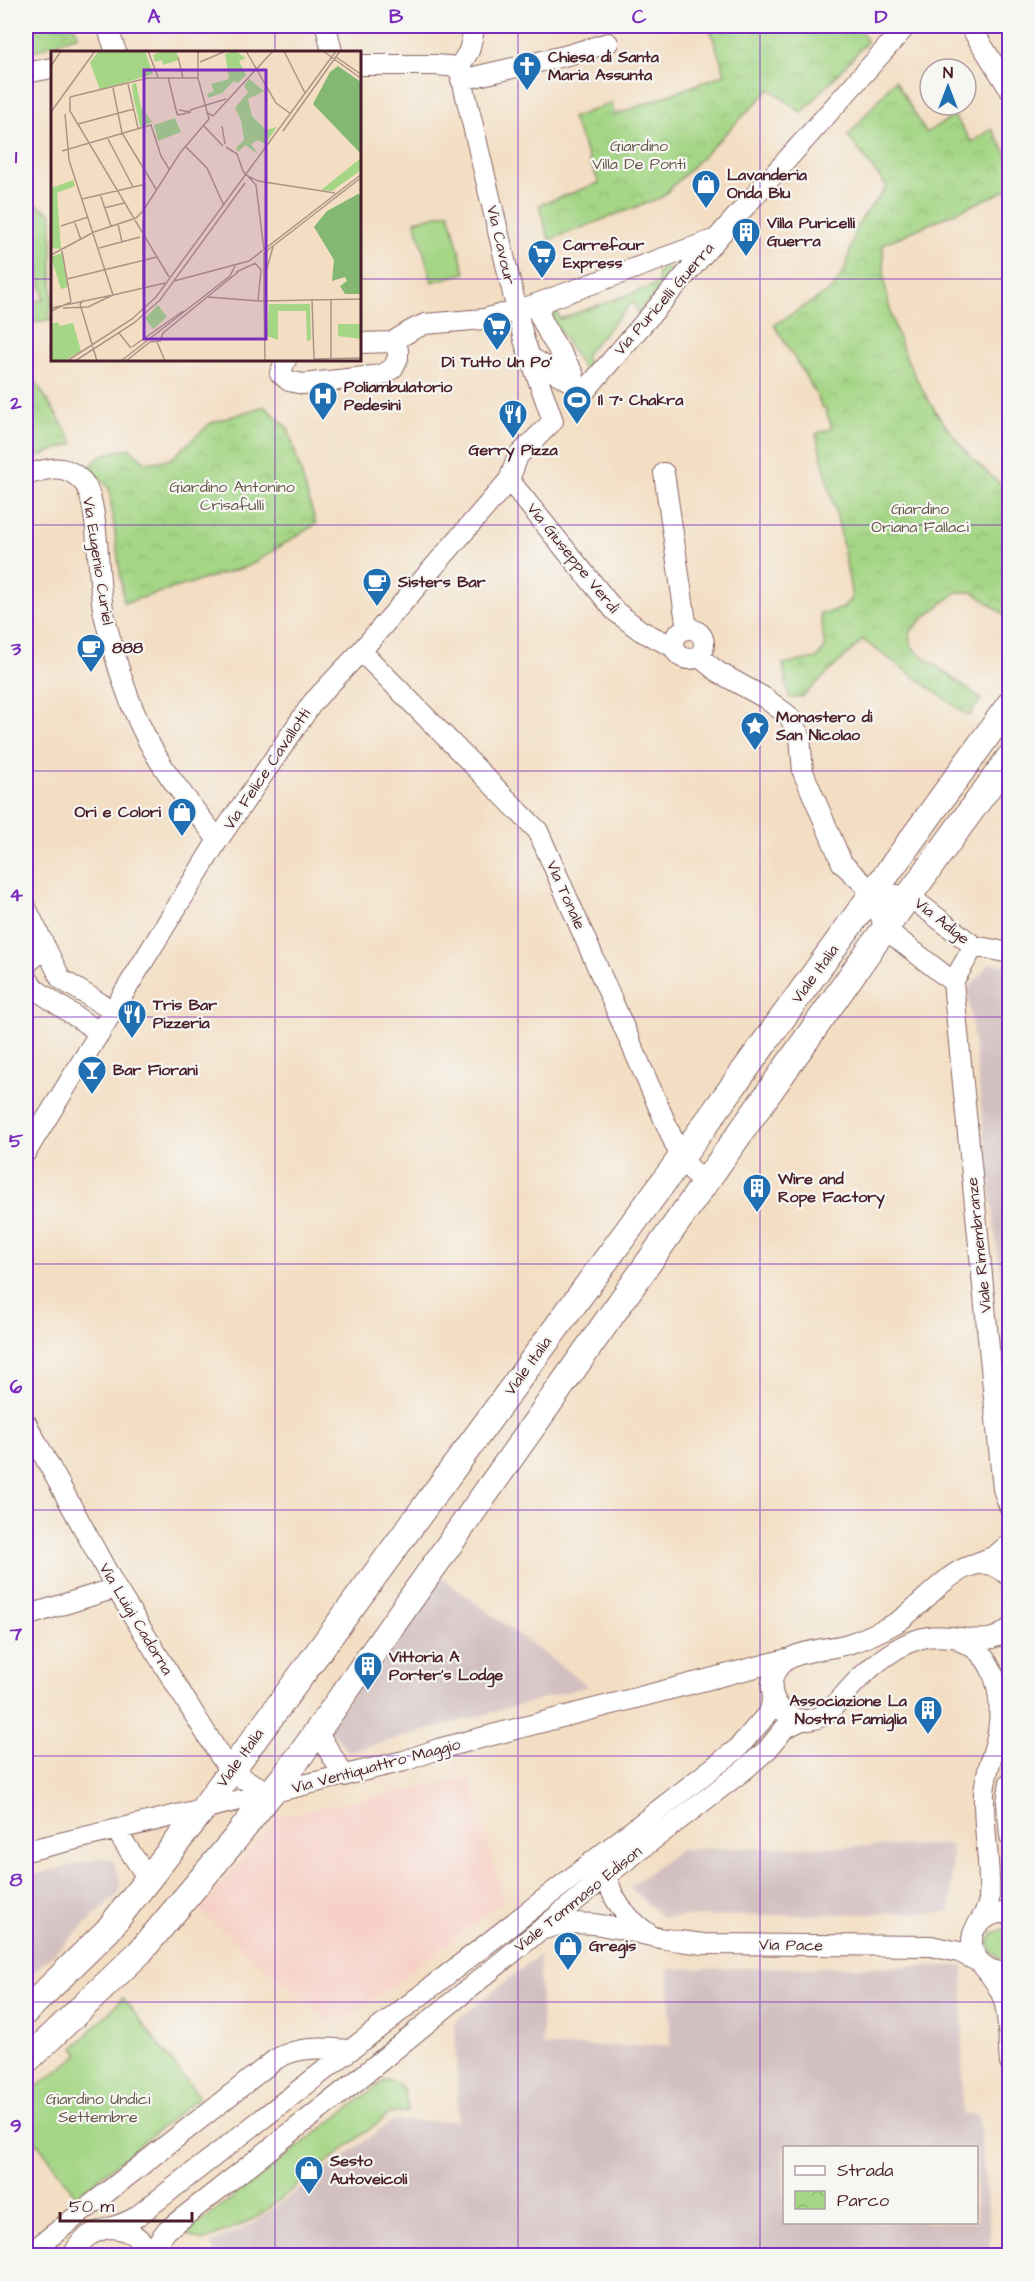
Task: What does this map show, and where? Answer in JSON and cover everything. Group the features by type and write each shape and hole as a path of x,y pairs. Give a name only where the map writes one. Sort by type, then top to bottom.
{"main road":[{"name":"Viale Italia","path":"26,2011 108,1930 230,1772 681,1158 1010,704"},
{"name":"Viale Italia","path":"26,2061 140,1952 271,1793 885,929 1010,757"}],"street":[{"path":"107,26 116,51"},
{"path":"326,26 332,51"},
{"path":"460,74 475,26"},
{"name":"Via Puricelli Guerra","path":"576,384 585,391 679,281 906,26"},
{"path":"970,26 1010,90"},
{"path":"362,65 435,65 460,74 564,56 608,43"},
{"path":"26,73 51,68"},
{"name":"Via Cavour","path":"460,74 516,310 553,422"},
{"path":"362,343 392,342 425,324 484,320 716,240"},
{"path":"664,258 673,260 678,265 679,281"},
{"path":"510,281 522,290 547,300"},
{"path":"547,300 539,314 573,373 576,384"},
{"path":"281,364 289,381 303,384 382,375 393,368 398,358 398,350 392,342"},
{"path":"530,357 576,384"},
{"name":"Via Felice Cavallotti","path":"26,1152 218,840 312,702 361,651 509,480 518,456 553,422"},
{"name":"Via Eugenio Curiel","path":"26,475 44,469 61,467 85,484 94,514 103,611 119,668 144,735 176,785 218,840"},
{"path":"664,473 687,629"},
{"name":"Via Giuseppe Verdi","path":"509,480 615,611 641,631 674,647 684,658 698,656 718,672 785,711 800,737 803,772 842,863 873,893"},
{"path":"674,647 676,637 687,629 697,631 704,638 704,648 698,656"},
{"name":"Via Tonale","path":"361,651 538,831 681,1158 704,1184"},
{"path":"873,893 885,929 953,982 974,946"},
{"name":"Via Adige","path":"873,893 909,896 974,946 1010,953"},
{"path":"26,908 61,979 112,1011"},
{"path":"26,965 45,946"},
{"path":"26,977 35,989 100,1033"},
{"name":"Viale Rimembranze","path":"953,982 1003,1489 1010,1508"},
{"name":"Via Luigi Cadorna","path":"26,1423 116,1588 230,1772"},
{"name":"Via Ventiquattro Maggio","path":"26,1851 408,1760 438,1749 724,1676 799,1654 849,1643 881,1631 909,1613 961,1569 995,1556 1010,1543"},
{"path":"974,1564 996,1567 1010,1577"},
{"path":"26,1616 116,1588"},
{"name":"Viale Tommaso Edison","path":"152,2256 167,2230 355,2082 607,1875 744,1770 768,1749 784,1728 824,1714 858,1679 890,1653 921,1639 948,1636 983,1641 997,1637 1010,1628"},
{"path":"1010,1633 1008,1641 1010,1651"},
{"path":"948,1636 977,1650 993,1671 998,1689 998,1732 984,1791 989,1900 986,1913 973,1934 972,1944 975,1955 1008,2004 1010,2063"},
{"name":"Viale Tommaso Edison","path":"73,2256 88,2235 98,2230 121,2226 136,2217 737,1749 770,1711 773,1676 787,1659"},
{"name":"Via Ventiquattro Maggio","path":"724,1676 752,1672 773,1695"},
{"path":"773,1695 782,1711 795,1719 802,1720"},
{"path":"317,1731 344,1776"},
{"path":"230,1772 271,1793"},
{"path":"1009,1787 1010,1836"},
{"path":"116,1830 148,1879"},
{"path":"607,1875 612,1894 619,1904 635,1923 651,1936"},
{"name":"Via Pace","path":"931,1946 954,1938 991,1915 1003,1912 1010,1914"},
{"name":"Via Pace","path":"535,1934 559,1924 583,1923 651,1936 724,1944 931,1946 959,1952 982,1964"},
{"path":"982,1964 993,1971 1010,1971"},
{"path":"26,2256 276,2059 305,2049 343,2055 355,2082"},
{"name":"Viale Tommaso Edison","path":"110,2228 124,2230 137,2236 152,2256"}],"shaded area":[{"path":"990,963 1010,966 1009,1353 968,990"},
{"path":"442,1578 588,1686 348,1752 329,1727"},
{"path":"470,1777 503,1902 363,2007 333,2025 199,1911 279,1816"},
{"path":"952,1845 951,1912 662,1917 629,1887 681,1849"},
{"path":"102,1858 113,1860 120,1880 119,1893 26,1979 26,1877"},
{"path":"539,1955 543,2047 671,2045 669,1969 963,1966 962,2114 978,2114 991,2238 987,2255 215,2255 211,2244 253,2223 392,2121 458,2121 455,2022"}],"green space":[{"path":"26,26 74,26 78,35 26,54"},
{"name":"Giardino Villa De Ponti","path":"709,26 859,26 867,42 802,113 770,89 662,197 549,240 539,205 599,183 572,118 611,103 615,115 725,74"},
{"name":"Giardino Oriana Fallaci","path":"895,80 926,133 955,117 972,142 992,129 1009,158 1009,189 883,244 885,284 892,318 914,374 946,427 987,472 1009,490 1009,618 973,592 957,592 917,624 910,634 911,644 917,652 981,699 969,716 863,640 802,697 789,698 783,664 817,658 825,648 820,613 842,609 852,597 840,530 816,434 832,428 825,408 822,408 817,395 774,325 831,290 845,267 859,223 887,187 848,136"},
{"path":"31,201 51,213 51,307 49,315 51,319 26,324 26,304 44,299 26,202"},
{"path":"449,212 465,273 432,282 415,221"},
{"path":"670,269 671,275 638,314 633,301 585,355 589,368 585,371 549,314 550,311 556,310 560,319 658,284 658,271"},
{"path":"26,366 74,443 26,461"},
{"name":"Giardino Antonino Crisafulli","path":"264,406 288,428 316,524 249,566 124,603 109,488 89,467 102,455 129,448 147,463 171,459 211,423"},
{"path":"1004,1929 1009,1931 1009,1956 1000,1958 991,1952 989,1941 993,1933"},
{"name":"Giardino Undici Settembre","path":"123,1998 199,2097 76,2196 26,2127 26,2095 79,2054 74,2048"},
{"path":"385,2080 397,2083 404,2090 408,2112 389,2114 257,2217 202,2241 188,2235 189,2231"}],"place":[{"name":"Chiesa di Santa Maria Assunta","path":"527,92"},
{"name":"Lavanderia Onda Blu","path":"706,210"},
{"name":"Villa Puricelli Guerra","path":"746,258"},
{"name":"Carrefour Express","path":"542,280"},
{"name":"Di Tutto Un Po'","path":"497,352"},
{"name":"Poliambulatorio Pedesini","path":"323,422"},
{"name":"Il 7° Chakra","path":"577,426"},
{"name":"Gerry Pizza","path":"513,440"},
{"name":"Sisters Bar","path":"377,608"},
{"name":"888","path":"91,674"},
{"name":"Monastero di San Nicolao","path":"755,752"},
{"name":"Ori e Colori","path":"182,838"},
{"name":"Tris Bar Pizzeria","path":"132,1040"},
{"name":"Bar Fiorani","path":"92,1096"},
{"name":"Wire and Rope Factory","path":"757,1214"},
{"name":"Vittoria A Porter’s Lodge","path":"368,1692"},
{"name":"Associazione La Nostra Famiglia","path":"928,1736"},
{"name":"Gregis","path":"568,1972"},
{"name":"Sesto Autoveicoli","path":"309,2196"}]}
